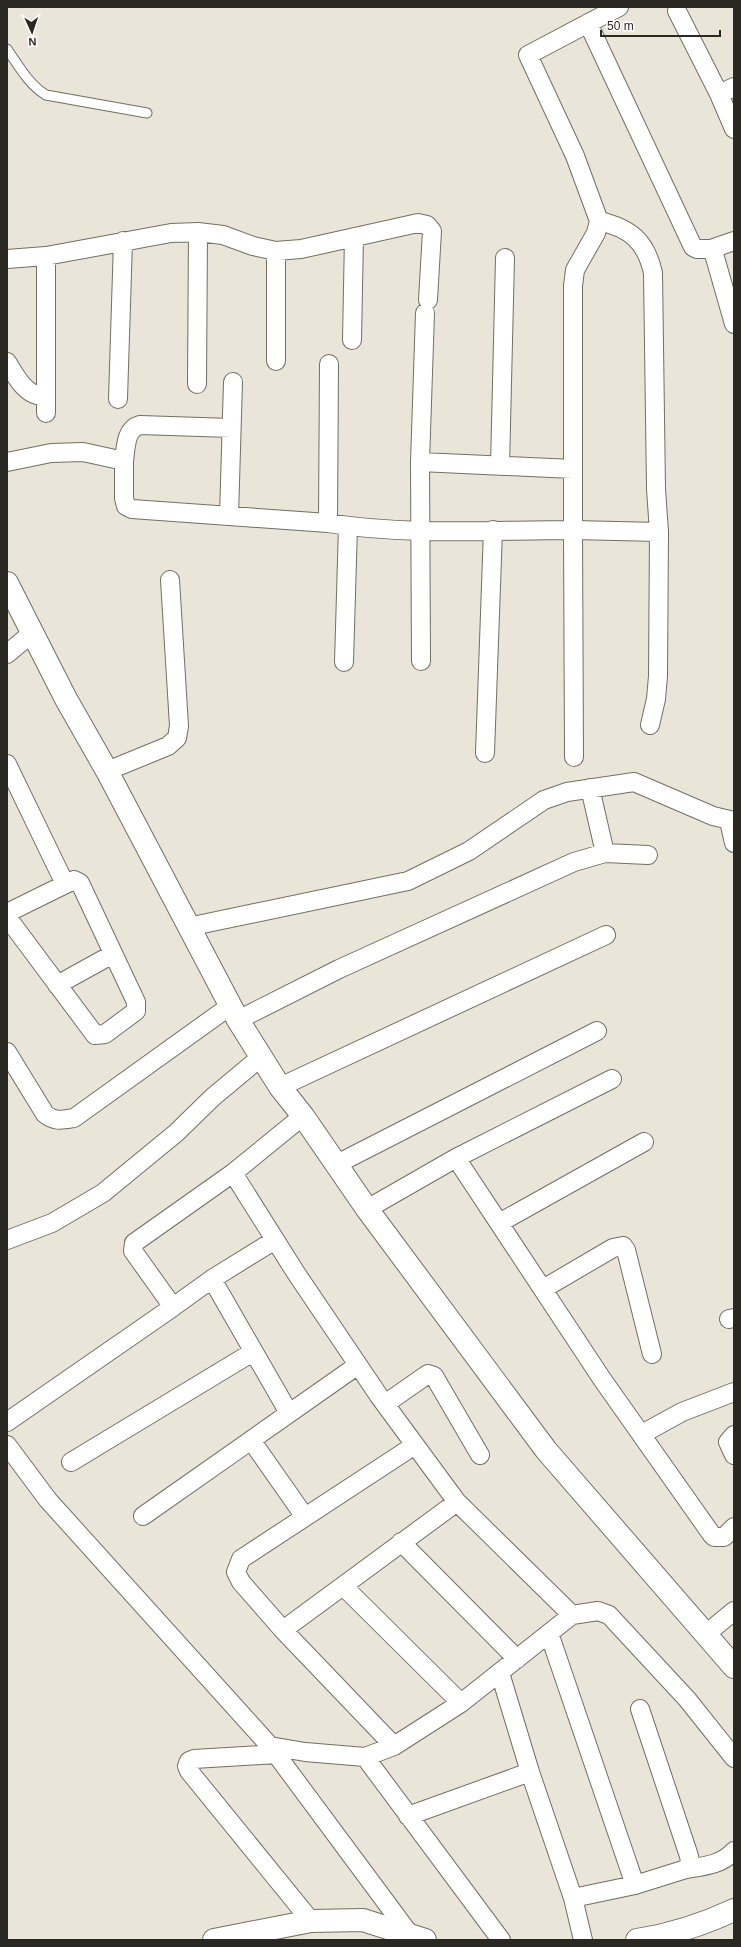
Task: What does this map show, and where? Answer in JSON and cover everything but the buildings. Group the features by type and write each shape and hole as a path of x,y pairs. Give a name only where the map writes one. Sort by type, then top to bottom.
{"street":[{"path":"574,757 573,286 575,270 596,233 595,211 575,156 528,55 619,7"},
{"path":"680,8 726,91 734,129"},
{"path":"588,23 692,247 697,249 711,249 734,241"},
{"path":"595,211 632,234 650,259 651,266 656,489 659,532 658,676 656,699 650,725"},
{"path":"7,259 46,256 171,233 198,232 223,235 253,246 276,251 301,249 418,223 428,225 432,231 426,307 420,462 421,661"},
{"path":"197,384 198,232"},
{"path":"352,340 354,237"},
{"path":"118,399 123,241"},
{"path":"711,249 714,254 734,324"},
{"path":"276,251 276,361"},
{"path":"7,362 21,384 29,393 38,397 46,405 46,256"},
{"path":"500,466 505,258"},
{"path":"328,364 328,523"},
{"path":"228,516 233,382"},
{"path":"232,428 140,425 133,427 129,432 124,461 124,498 126,506 132,509 328,523 348,526 420,530 573,530 659,532"},
{"path":"7,462 51,454 83,452 124,461"},
{"path":"420,462 573,469"},
{"path":"344,662 348,526"},
{"path":"485,753 493,530"},
{"path":"106,771 168,746 178,738 179,726 170,580"},
{"path":"7,583 66,699 106,771 234,1013 280,1087 303,1116 367,1210 546,1450 734,1667"},
{"path":"7,654 32,633"},
{"path":"7,764 65,884"},
{"path":"188,927 358,893 408,881 469,851 544,800 567,792 590,788 634,782 725,819 734,843"},
{"path":"590,788 605,853"},
{"path":"7,1052 45,1114 51,1120 60,1121 74,1118 234,1013 339,969 492,898 574,862 605,853 648,855"},
{"path":"7,913 74,880 80,883 137,1008 136,1011 105,1034 95,1035 7,918"},
{"path":"280,1087 606,935"},
{"path":"57,985 113,954"},
{"path":"335,1165 596,1031"},
{"path":"7,1240 52,1223 103,1193 176,1133 213,1097 260,1057"},
{"path":"367,1210 456,1158 612,1079"},
{"path":"173,1307 133,1251 134,1243 233,1172 303,1116"},
{"path":"499,1223 644,1142"},
{"path":"456,1158 602,1378 714,1537 724,1537 734,1527"},
{"path":"233,1172 275,1240 358,1365 457,1502 572,1615"},
{"path":"7,1422 212,1279 275,1240"},
{"path":"543,1289 613,1248 623,1246 626,1250 652,1354"},
{"path":"212,1279 253,1352 290,1413"},
{"path":"72,1462 253,1352"},
{"path":"143,1516 358,1365"},
{"path":"385,1404 428,1374 434,1376 480,1454"},
{"path":"642,1434 682,1412 734,1392"},
{"path":"734,1435 728,1442 734,1455"},
{"path":"251,1440 304,1518"},
{"path":"7,1445 48,1500 274,1750 418,1938"},
{"path":"394,1746 282,1630 241,1582 236,1572 241,1560 415,1445"},
{"path":"282,1630 457,1502"},
{"path":"401,1542 517,1659"},
{"path":"343,1586 461,1703"},
{"path":"311,1921 189,1771 187,1766 189,1761 194,1759 274,1750 364,1757 394,1746 461,1703 572,1615 598,1611 608,1615 687,1699 734,1758"},
{"path":"706,1634 734,1611"},
{"path":"549,1633 635,1885"},
{"path":"500,1673 530,1772 573,1898 583,1940"},
{"path":"640,1709 690,1856 690,1863 686,1870"},
{"path":"364,1757 501,1940"},
{"path":"408,1816 530,1772"},
{"path":"573,1898 635,1885 686,1870 710,1866 726,1859 734,1851"},
{"path":"637,1940 650,1938 716,1918 734,1910"},
{"path":"214,1940 311,1921 363,1920 418,1938"}],"lane":[{"path":"7,49 29,81 37,90 46,95 147,113"}]}
